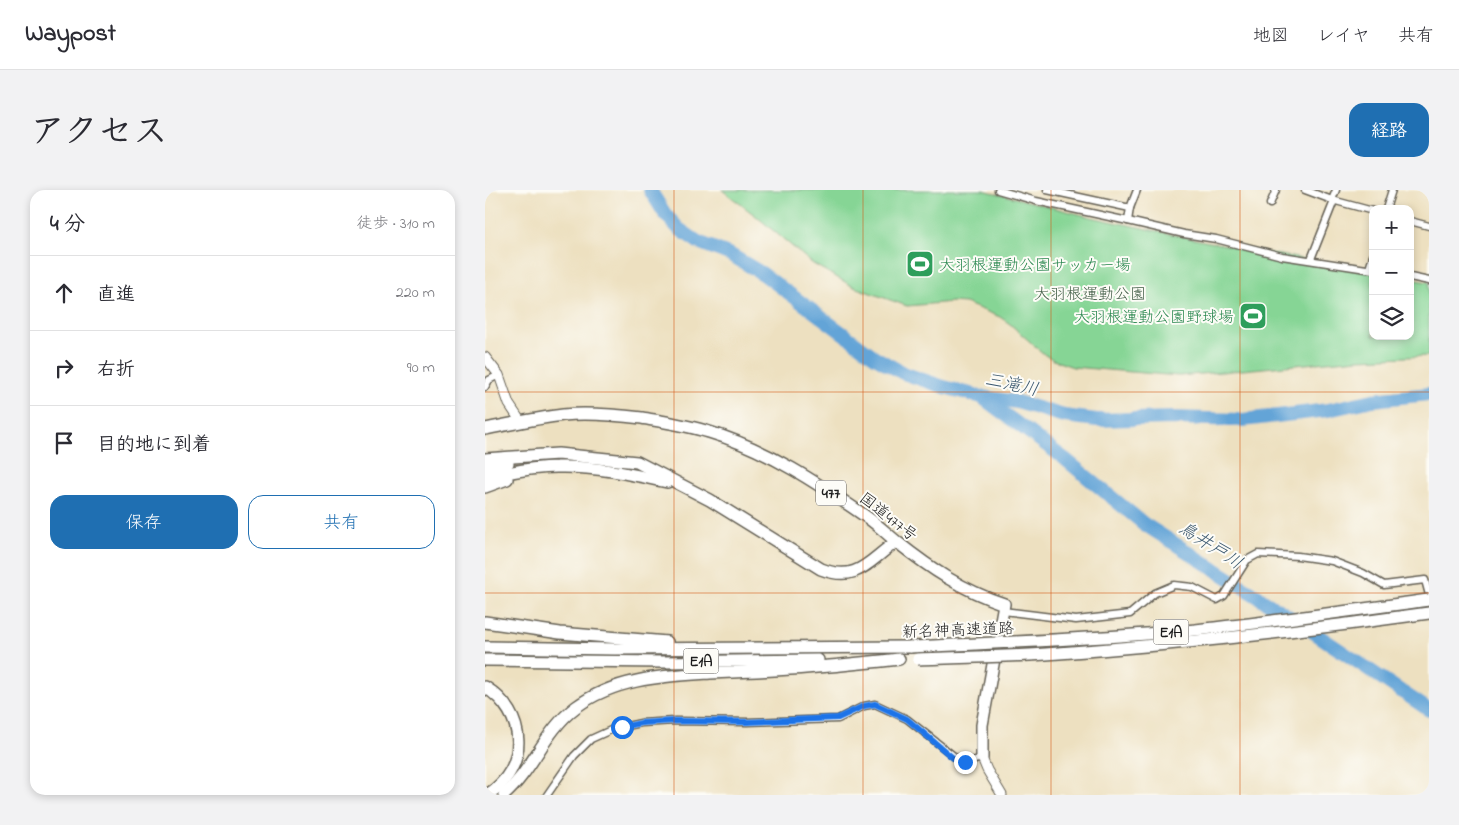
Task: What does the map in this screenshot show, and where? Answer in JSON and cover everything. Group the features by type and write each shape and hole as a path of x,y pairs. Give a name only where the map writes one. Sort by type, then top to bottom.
{"highway":[{"name":"国道477号","path":"485,429 564,415 609,415 655,420 709,432 735,441 789,466 832,493 863,514 928,566 954,583 981,596 1005,604 1003,611"},
{"path":"485,459 558,454 637,462 710,500 821,569 833,574 844,575 855,572 896,542"},
{"path":"485,469 558,454"},
{"path":"485,478 520,470 558,467 633,474 681,485"},
{"path":"485,487 558,467"},
{"name":"新名神高速道路","path":"485,647 911,647 1026,642 1185,631 1429,600"},
{"path":"982,758 982,725 1003,611"},
{"name":"新名神高速道路","path":"485,660 663,662 917,659 1044,654 1193,642 1329,627 1429,613"},
{"path":"485,622 560,633 736,648"},
{"path":"504,795 522,775 560,720 586,700 613,687 630,682 668,676 799,669 899,659"},
{"path":"485,687 496,695 508,709 514,722 518,742 516,760 512,771 504,782 487,795"}],"street":[{"path":"998,190 1185,234 1216,239 1281,256 1369,269"},
{"path":"1047,190 1130,208"},
{"path":"1128,221 1130,208 1137,190"},
{"path":"1271,204 1276,190"},
{"path":"1305,190 1333,201 1369,210"},
{"path":"1311,259 1336,190"},
{"path":"1387,205 1392,190"},
{"path":"1414,222 1429,226"},
{"path":"1414,278 1429,281"},
{"path":"485,357 499,375 509,404 521,422"},
{"path":"485,387 489,380 499,375"},
{"path":"1003,611 1076,620 1130,614 1155,593 1174,585 1192,587 1217,600 1223,596 1247,560 1258,554 1332,561 1384,585 1425,580 1429,596"},
{"path":"547,795 574,756 591,740 613,728 641,723 675,721 747,722 838,718 864,706 875,704 907,719 959,760 972,761 982,758 1002,795"}],"green space":[{"name":"大羽根運動公園","path":"722,190 983,190 1091,217 1204,241 1369,271 1369,340 1414,340 1414,280 1429,282 1429,356 1358,359 1179,376 1073,367 1045,355 1000,317 965,303 952,302 907,306 854,287 813,264"}],"waterway":[{"name":"三滝川","path":"650,190 665,214 679,229 698,242 731,255 763,274 875,357 903,373 982,397 1017,402 1064,416 1097,420 1174,418 1243,420 1328,410 1373,400 1429,394"},
{"name":"鳥井戸川","path":"984,399 1065,459 1144,524 1307,628 1429,710"}],"place":[{"name":"大羽根運動公園サッカー場","path":"920,264"},
{"name":"大羽根運動公園野球場","path":"1253,316"}],"route":[{"path":"622,727 630,724 675,721 747,722 838,718 869,704 875,704 907,719 953,758 965,762"}]}
